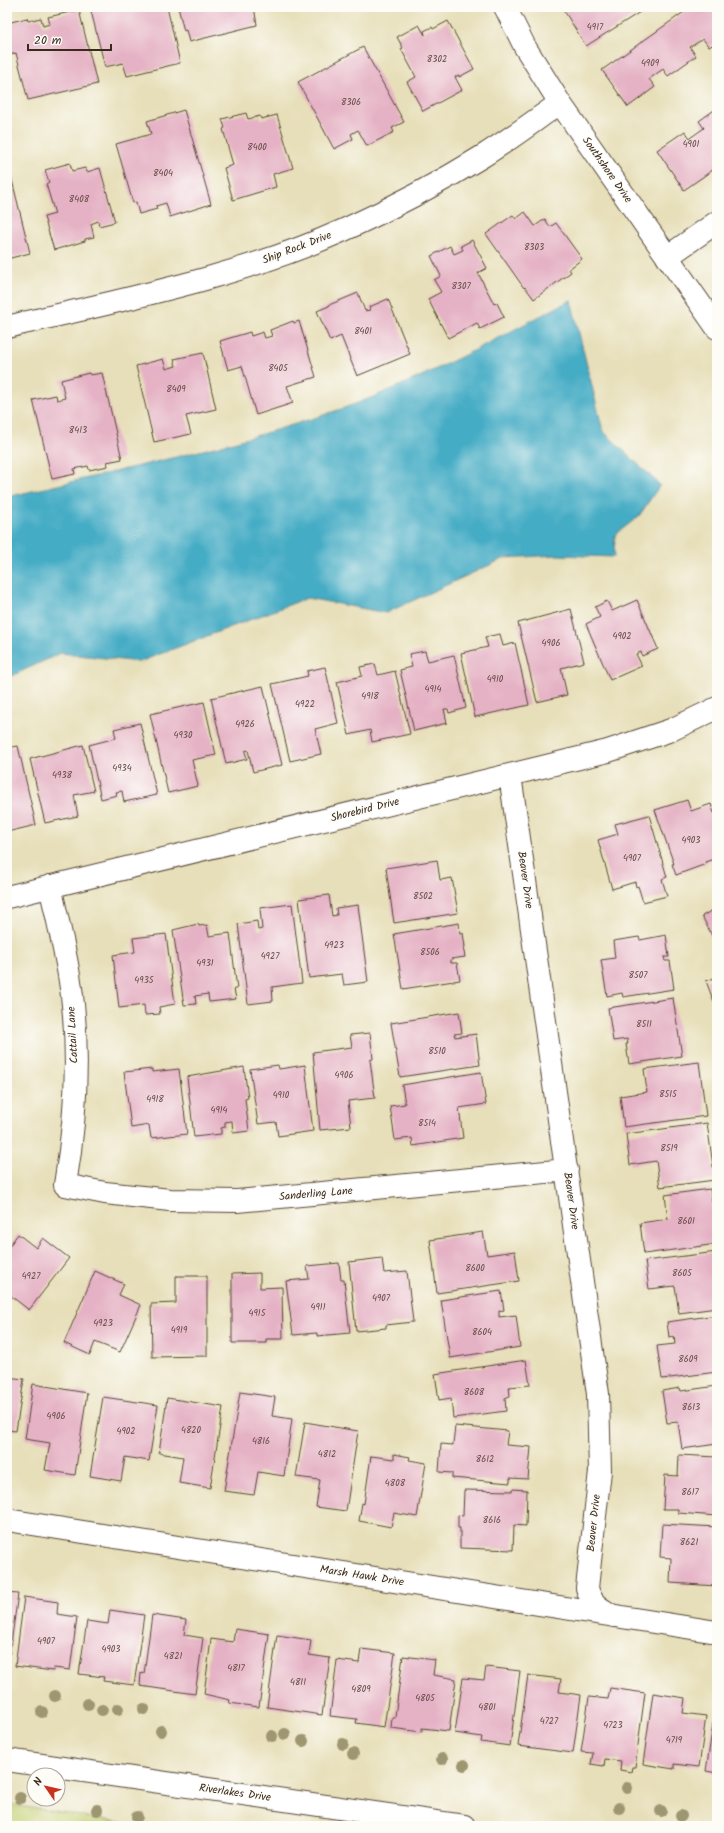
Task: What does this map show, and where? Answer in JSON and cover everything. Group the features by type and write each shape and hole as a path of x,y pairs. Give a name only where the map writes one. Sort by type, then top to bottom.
{"street":[{"name":"Southshore Drive","path":"505,7 525,47 560,103 717,328"},
{"name":"Ship Rock Drive","path":"7,327 192,282 260,262 342,230 407,200 483,156 560,103"},
{"path":"667,257 717,222"},
{"name":"Shorebird Drive","path":"7,896 608,751 671,730 717,708"},
{"name":"Beaver Drive","path":"510,775 598,1394 600,1471 587,1588 590,1598 596,1606 613,1616"},
{"name":"Cattail Lane","path":"50,886 67,965 75,1030 75,1097 65,1185"},
{"name":"Sanderling Lane","path":"65,1185 105,1193 170,1200 237,1201 567,1170"},
{"name":"Marsh Hawk Drive","path":"7,1520 717,1632"},
{"name":"Riverlakes Drive","path":"7,1760 464,1826"}],"green space":[{"path":"7,1804 143,1826 7,1826"}],"water":[{"path":"571,300 603,431 660,485 639,516 615,535 614,557 558,555 505,558 386,613 307,598 139,662 61,653 7,678 7,497 259,435 341,409 400,386"}],"building":[{"path":"90,7 167,7 180,63 127,76 123,63 105,67"},
{"path":"178,7 254,7 257,25 189,42 186,30 184,31"},
{"path":"567,7 648,7 586,46 563,9"},
{"path":"691,7 717,7 717,42 709,47 703,39 690,47 696,56 668,76 663,69 649,79 655,87 628,107 602,70"},
{"path":"79,10 97,84 28,100 16,53 7,56 7,23 27,18 28,21 41,18 43,26 50,24 48,17"},
{"path":"448,21 474,69 459,77 459,75 455,77 462,90 423,111 407,82 416,77 401,49 403,48 397,37 419,25 425,35 424,31 432,27 433,29"},
{"path":"363,47 404,122 392,128 394,132 367,146 358,130 351,134 353,139 334,149 298,82"},
{"path":"717,108 717,167 684,190 657,150 685,131 690,138 704,128 699,121"},
{"path":"184,110 211,204 170,217 166,203 156,206 157,209 139,214 136,202 133,203 116,144 151,134 147,121"},
{"path":"246,113 248,119 260,116 261,119 277,115 293,168 273,174 276,187 233,200 224,168 233,165 223,129 225,128 222,119"},
{"path":"70,163 72,171 85,168 87,172 100,168 115,222 99,226 98,221 91,224 94,237 54,250 44,217 55,214 46,184 49,182 45,170"},
{"path":"11,176 30,253 7,259 7,177"},
{"path":"525,212 535,226 545,219 550,227 556,223 582,259 569,269 571,272 534,299 525,287 524,288 486,234 513,215 516,219"},
{"path":"472,240 487,268 478,273 494,304 497,303 504,317 480,329 477,323 448,338 428,299 441,292 434,280 441,276 431,256 450,246 454,254 463,250 461,246"},
{"path":"358,293 365,311 370,310 369,307 388,299 410,354 357,376 341,336 330,341 317,311"},
{"path":"293,321 294,323 299,321 316,377 287,386 293,403 256,415 242,366 228,370 220,341 250,332 251,336 263,332 265,338 272,336 270,330"},
{"path":"203,353 216,409 186,416 191,434 154,442 136,366 163,359 166,369 176,366 174,359"},
{"path":"89,373 90,375 102,373 122,459 107,462 108,466 89,470 88,466 74,469 75,474 52,479 33,400 56,395 57,400 65,398 61,380"},
{"path":"637,600 658,649 642,656 641,652 636,654 642,666 610,680 586,624 600,617 595,607 607,601 612,611"},
{"path":"571,609 584,662 561,668 567,695 537,702 518,623"},
{"path":"500,634 503,646 515,643 529,705 475,717 461,653 488,647 485,637"},
{"path":"425,651 428,661 454,655 466,708 449,713 448,709 444,709 447,723 414,731 400,670 412,667 409,654"},
{"path":"375,664 378,675 395,671 410,734 372,742 370,730 349,735 337,682 362,676 360,667"},
{"path":"325,667 338,723 315,729 321,754 290,761 272,684 308,676 307,671"},
{"path":"263,686 282,765 253,772 248,750 245,751 247,759 226,764 211,698"},
{"path":"204,702 216,755 192,760 198,786 168,793 150,714"},
{"path":"140,723 157,795 124,802 122,791 116,792 117,795 101,799 89,745 116,738 114,729"},
{"path":"83,745 94,791 74,795 78,816 45,823 30,759"},
{"path":"18,746 36,825 7,832 7,748"},
{"path":"687,800 691,811 711,804 717,822 717,858 705,862 706,864 676,875 672,864 674,864 655,810"},
{"path":"649,815 667,877 662,879 667,896 643,902 638,886 636,887 635,882 612,889 598,840 618,834 615,824"},
{"path":"437,860 440,880 452,878 458,913 394,923 386,868"},
{"path":"329,895 332,916 337,915 336,908 358,905 368,982 344,985 342,974 309,978 299,899"},
{"path":"292,904 302,983 272,987 273,1001 248,1004 238,924 257,921 258,930 262,929 260,908"},
{"path":"717,908 717,946 702,916"},
{"path":"459,923 460,934 463,933 465,957 451,959 451,963 457,963 460,980 403,989 394,934"},
{"path":"198,924 199,926 207,925 209,936 230,933 237,989 234,989 236,999 209,1002 208,994 195,996 196,1004 184,1005 173,930"},
{"path":"166,934 175,1004 159,1007 160,1014 145,1015 144,1005 119,1008 113,955 135,952 133,938"},
{"path":"666,935 669,957 664,957 665,961 670,961 674,989 623,997 622,993 607,996 601,960 615,958 613,941 639,937 640,940"},
{"path":"717,977 717,1005 715,1005 706,981"},
{"path":"673,998 682,1056 629,1064 626,1044 628,1044 627,1039 613,1041 608,1008"},
{"path":"459,1012 462,1033 454,1034 455,1037 476,1034 480,1065 400,1077 391,1023"},
{"path":"370,1033 373,1059 370,1060 375,1098 348,1101 351,1127 320,1130 313,1052 352,1047 350,1035"},
{"path":"699,1062 706,1116 624,1127 620,1096 647,1092 644,1069"},
{"path":"278,1065 279,1069 305,1065 313,1131 278,1136 276,1122 258,1124 250,1069"},
{"path":"244,1067 248,1098 245,1099 249,1131 233,1133 232,1121 225,1122 225,1127 221,1128 221,1134 194,1137 187,1077"},
{"path":"152,1069 152,1072 179,1069 187,1134 151,1138 149,1125 131,1128 124,1072"},
{"path":"481,1072 486,1104 459,1108 463,1138 413,1146 412,1138 395,1140 390,1106 405,1104 402,1085"},
{"path":"707,1123 715,1180 660,1187 656,1161 630,1165 626,1134"},
{"path":"710,1189 712,1202 716,1201 717,1244 644,1254 640,1223 668,1219 665,1195"},
{"path":"483,1232 487,1255 515,1251 519,1281 437,1293 430,1240"},
{"path":"18,1234 36,1248 43,1238 69,1258 29,1310 7,1293 7,1249"},
{"path":"717,1252 717,1308 679,1313 675,1286 649,1289 645,1261"},
{"path":"382,1258 384,1273 407,1271 413,1322 386,1325 386,1328 356,1331 349,1262"},
{"path":"339,1263 341,1280 344,1280 350,1333 317,1336 317,1333 293,1335 286,1281 309,1279 307,1266"},
{"path":"95,1271 124,1284 119,1295 141,1305 120,1352 95,1342 90,1355 64,1343"},
{"path":"260,1273 260,1288 282,1287 283,1339 266,1339 266,1343 232,1343 232,1274"},
{"path":"176,1276 207,1276 207,1356 152,1357 151,1304 176,1303"},
{"path":"501,1291 504,1310 499,1311 499,1317 516,1315 520,1347 450,1358 441,1300"},
{"path":"717,1315 717,1372 662,1379 657,1346 675,1344 674,1336 669,1337 667,1322"},
{"path":"526,1360 530,1385 509,1387 510,1396 505,1398 506,1411 453,1418 451,1398 439,1400 435,1374"},
{"path":"7,1377 24,1379 16,1431 7,1430"},
{"path":"33,1384 87,1393 75,1475 45,1470 50,1443 25,1439"},
{"path":"717,1386 717,1444 682,1449 678,1422 667,1423 662,1391 680,1388 681,1391"},
{"path":"240,1392 275,1397 272,1416 292,1419 284,1476 258,1472 254,1495 224,1491"},
{"path":"103,1397 158,1405 149,1461 125,1457 121,1481 90,1476"},
{"path":"167,1398 223,1407 210,1488 179,1483 183,1457 159,1453"},
{"path":"305,1422 358,1431 346,1511 316,1507 320,1480 296,1477"},
{"path":"455,1426 508,1431 506,1445 531,1447 528,1479 510,1478 510,1483 452,1478 452,1473 439,1472 441,1444 453,1445"},
{"path":"394,1454 410,1457 409,1460 426,1463 417,1517 394,1513 391,1527 359,1521 362,1503 364,1504 371,1456 394,1459"},
{"path":"679,1455 717,1457 717,1516 678,1513 678,1509 663,1509 665,1475 678,1476"},
{"path":"512,1489 527,1490 526,1526 514,1525 513,1550 460,1548 460,1528 458,1528 458,1515 463,1516 464,1490 512,1491"},
{"path":"662,1524 717,1527 717,1586 670,1583 671,1558 660,1557"},
{"path":"7,1593 18,1594 8,1665 7,1665"},
{"path":"24,1597 58,1602 57,1614 77,1617 70,1670 54,1668 53,1671 15,1666"},
{"path":"110,1610 144,1615 134,1685 103,1681 104,1677 79,1674 87,1621 108,1624"},
{"path":"152,1615 186,1620 184,1635 203,1638 195,1694 140,1686 141,1673 144,1674"},
{"path":"235,1629 269,1634 259,1707 229,1703 230,1700 204,1694 211,1639 233,1642"},
{"path":"277,1635 311,1640 309,1655 330,1658 322,1715 267,1707"},
{"path":"361,1649 395,1653 384,1727 356,1723 357,1719 330,1716 337,1660 359,1663"},
{"path":"403,1656 435,1660 433,1675 456,1679 449,1731 422,1728 422,1732 391,1728 392,1717 395,1717"},
{"path":"486,1667 520,1671 510,1746 481,1742 482,1737 455,1733 463,1678 484,1680"},
{"path":"528,1675 561,1679 559,1692 581,1695 573,1753 518,1746"},
{"path":"610,1688 645,1693 635,1767 632,1767 631,1772 620,1770 621,1761 605,1759 604,1766 591,1764 593,1753 581,1752 589,1697 608,1699"},
{"path":"653,1693 685,1698 683,1713 706,1716 699,1767 674,1764 674,1769 643,1764"},
{"path":"714,1718 717,1718 717,1773 706,1771"}]}
